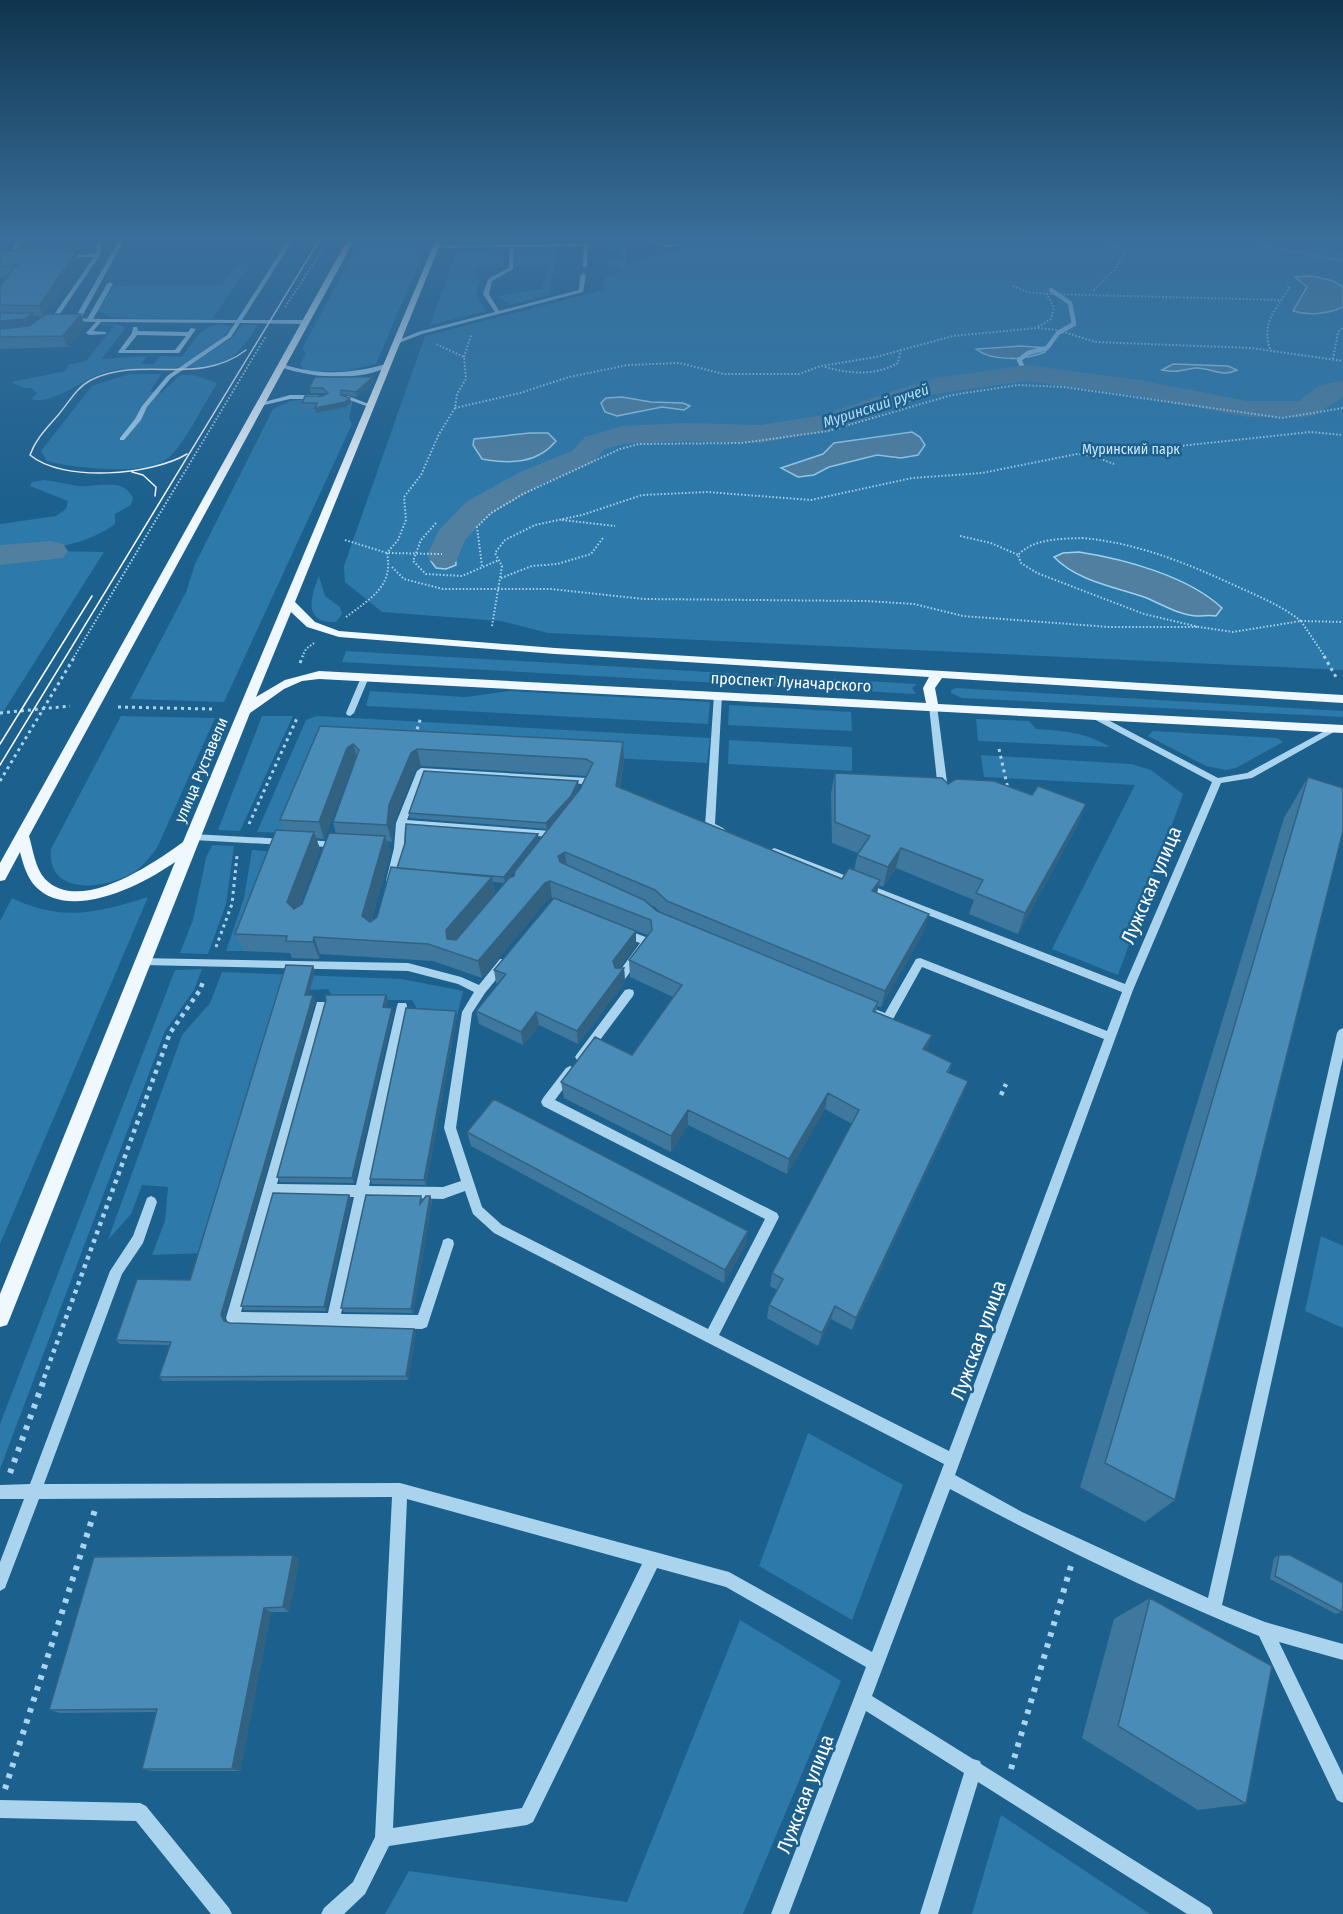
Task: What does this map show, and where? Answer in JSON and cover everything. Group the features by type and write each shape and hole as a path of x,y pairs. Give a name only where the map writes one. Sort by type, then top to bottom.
{"main road":[{"path":"0,876 304,326"},
{"name":"улица Руставели","path":"0,1318 191,841 403,326"},
{"name":"проспект Луначарского","path":"290,603 297,616 311,626 328,632 555,651 1343,699"},
{"path":"933,706 928,687 932,679 940,674"},
{"name":"проспект Луначарского","path":"246,710 277,686 294,679 319,675 1340,728"},
{"path":"22,835 33,870 41,884 58,893 80,896 107,892 135,881 191,841"}],"street":[{"path":"95,326 89,333 104,333"},
{"path":"136,326 135,333 121,352 177,352 196,326"},
{"path":"122,439 138,420 144,406 169,377 230,336 235,326"},
{"path":"397,342 447,326"},
{"path":"135,333 190,334"},
{"path":"167,333 167,352"},
{"path":"142,352 144,334"},
{"path":"154,352 156,334"},
{"path":"282,366 316,379 360,374 387,366"},
{"path":"358,382 360,374"},
{"path":"260,404 307,395 324,397"},
{"path":"350,396 371,406"},
{"path":"350,713 365,677"},
{"path":"718,695 710,826 732,834"},
{"path":"933,706 944,800"},
{"path":"1093,714 1217,781 1249,776 1340,728"},
{"path":"388,889 399,848 401,823 421,771 587,780 583,799"},
{"name":"Лужская улица","path":"780,1914 947,1479 1128,990 1217,781"},
{"path":"401,823 551,834"},
{"path":"544,843 559,825"},
{"path":"326,855 334,833"},
{"path":"191,841 242,839 353,846"},
{"path":"764,847 1128,990"},
{"path":"387,848 399,848"},
{"path":"392,878 403,879"},
{"path":"615,930 647,942 621,976"},
{"path":"510,956 481,990 467,1012 450,1128 477,1210 498,1229 953,1461"},
{"path":"143,961 408,967 461,981 481,990"},
{"path":"867,1009 888,1018 920,962 1111,1037"},
{"path":"629,993 547,1101 773,1217 711,1336"},
{"path":"321,1005 233,1318 422,1322 448,1244"},
{"path":"333,1319 402,1006"},
{"path":"1213,1609 1343,1033"},
{"path":"269,1189 443,1192 467,1185"},
{"path":"0,1583 117,1271 138,1239 151,1202"},
{"path":"947,1479 1213,1609 1265,1630 1343,1652"},
{"path":"2,1492 399,1490 729,1580 876,1663"},
{"path":"330,1914 358,1888 384,1838 399,1490"},
{"path":"384,1838 526,1816 653,1559"},
{"path":"1265,1630 1343,1794"},
{"path":"862,1699 974,1767 1204,1914"},
{"path":"929,1914 974,1767"},
{"path":"2,1801 140,1812 224,1914"}],"path":[{"path":"0,781 272,326"},
{"path":"1265,326 1270,350"},
{"path":"1333,360 1338,333 1343,327"},
{"path":"455,408 520,393 568,377 628,365 679,363 724,374 800,374 821,366 876,357 901,348 953,336 1037,328 1058,330 1095,342 1270,350 1343,361"},
{"path":"387,553 398,540 406,520 404,496 421,475 455,408 457,394 466,379 464,357 428,341"},
{"path":"821,366 849,372 877,371 898,363 901,348"},
{"path":"482,566 477,527 491,513 523,494 620,449 639,444 742,443 828,431 952,395 1018,385 1064,387 1282,418 1343,408"},
{"path":"492,626 502,566 495,554 505,540 535,525 582,515 642,495 665,492 707,492 760,498 811,500 912,478 982,473 1077,454 1093,456 1311,432 1343,435"},
{"path":"1093,456 1114,464"},
{"path":"556,519 615,526"},
{"path":"436,523 421,537 414,554 413,561 426,574 462,576 499,560"},
{"path":"960,537 991,543 1018,555 1021,563 1037,573 1144,614 1199,627 1233,632 1302,621 1343,622"},
{"path":"500,578 532,566 557,564 591,554 603,538"},
{"path":"1018,555 1022,549 1044,541 1096,539 1125,543 1209,572 1302,621 1336,677"},
{"path":"345,540 387,553 442,554"},
{"path":"387,553 392,567 404,579 442,589 551,589 644,599 866,601 914,604 963,615 1109,627 1199,627"},
{"path":"294,679 306,649 379,592 392,567"},
{"path":"0,713 70,706"},
{"path":"118,707 212,709"},
{"path":"2,1492 170,1033 200,990 232,904 236,861 242,839 298,716"},
{"path":"412,745 421,717"},
{"path":"999,749 1009,794"},
{"path":"1001,1095 1006,1084"},
{"path":"2,1801 100,1493"},
{"path":"1005,1788 1078,1545"}],"green space":[{"path":"114,326 123,326 125,329 101,359 146,356 142,364 154,364 160,356 182,357 196,337 208,328 231,327 206,351 190,362 175,368 123,369 106,372 58,395 39,400 31,399 37,394 32,388 24,388 11,382 66,371 68,365 86,361"},
{"path":"257,326 236,354 211,366 184,368 233,337 239,328"},
{"path":"314,326 392,326 376,364 347,371 306,371 300,365 306,353 302,349"},
{"name":"Муринский парк","path":"462,326 1343,326 1343,670 548,633 501,621 382,612 345,582 344,566 425,336"},
{"path":"129,374 161,374 150,392 161,393 180,375 194,375 217,383 179,446 166,460 155,465 125,469 73,466 47,461 41,451 92,386"},
{"path":"307,399 318,408 317,411 346,407 350,399 353,400 349,418 352,424 224,702 130,699 186,592 195,564 273,409 290,401"},
{"path":"44,480 77,486 116,485 129,491 133,498 131,505 115,514 115,524 88,539 45,549 0,553 0,524 56,516 66,509 68,501 30,486 32,482"},
{"path":"51,551 104,552 0,717 0,555"},
{"path":"319,576 325,596 340,607 342,614 336,622 325,621 314,613 312,599"},
{"path":"346,651 917,684 912,688 916,694 342,662"},
{"path":"956,688 1343,711 1343,717 962,698 951,693 951,690"},
{"path":"370,691 466,697 510,691 710,702 708,724 366,706"},
{"path":"729,705 851,712 852,731 728,725"},
{"path":"121,716 215,718 157,848 139,869 131,874 106,883 78,885 57,875 52,864 51,849"},
{"path":"262,716 293,716 240,831 218,830"},
{"path":"317,716 710,738 707,763 326,743 288,833 257,832 306,720"},
{"path":"976,719 1029,721 1036,729 1083,735 1110,747 978,741"},
{"path":"1153,731 1277,738 1283,742 1236,768 1226,770 1206,766 1148,736"},
{"path":"729,740 852,747 852,771 728,764"},
{"path":"981,755 1131,764 1151,770 1183,794 1118,975 1052,949 1135,785 984,777"},
{"path":"212,845 234,846 226,904 208,954 180,953 193,920 206,858"},
{"path":"252,850 280,852 243,951 226,951 244,898"},
{"path":"148,897 0,1244 0,921 12,898 47,910 80,912 96,911"},
{"path":"202,969 194,990 165,1031 0,1469 0,1424 175,970"},
{"path":"222,972 402,979 463,991 457,1016 420,1014 412,1000 335,1000 328,989 310,990 203,1253 152,1255 165,1221 168,1187 142,1185 131,1214 108,1240 182,1035 210,1003"},
{"path":"1321,1236 1343,1246 1343,1328 1305,1311"},
{"path":"808,1433 903,1485 852,1620 759,1566"},
{"path":"740,1620 841,1681 743,1914 385,1914 409,1871 627,1902"},
{"path":"1001,1815 1150,1914 972,1914"}],"shaded area":[{"path":"1021,346 1047,348 1045,352 1037,355 1019,358 1000,358 976,349"},
{"path":"1173,364 1228,366 1237,370 1221,373 1200,368 1162,370"},
{"path":"622,397 651,402 683,403 690,406 684,410 662,407 617,416 605,412 601,403 606,398"},
{"path":"912,432 920,437 925,445 918,455 901,458 877,455 829,467 814,475 798,477 781,468 823,454 834,443"},
{"path":"548,433 556,441 549,449 532,458 513,462 482,459 473,445 474,439"},
{"path":"450,537 455,551 456,565 446,569 436,568 431,561 434,553 440,544"},
{"path":"1079,552 1135,564 1174,578 1208,597 1222,608 1216,616 1184,614 1144,597 1085,578 1054,557 1063,553"}],"building":[{"path":"71,326 63,336 0,337 0,329"},
{"path":"315,377 373,377 356,392 341,390 341,395 350,398 345,402 315,408 317,403 302,403 305,396 323,396 328,393 323,388 309,388"},
{"path":"320,726 623,742 616,786 842,879 849,868 880,880 872,891 929,914 885,991 667,901 655,890 565,852 558,856 560,862 644,900 657,911 878,1002 873,1011 932,1035 923,1049 952,1063 947,1072 968,1081 856,1318 835,1306 822,1333 769,1305 783,1279 772,1273 859,1110 828,1093 789,1159 688,1110 671,1136 561,1082 595,1037 632,1055 682,985 629,960 652,930 651,920 550,881 545,883 478,961 428,944 314,937 313,942 286,941 287,936 235,934 276,830 314,832 287,902 294,909 302,904 329,833 385,836 362,916 370,922 377,917 391,867 492,877 446,930 447,939 456,940 509,878 514,876 515,871 580,789 593,763 586,759 417,749 411,753 389,805 387,825 333,822 359,750 353,744 347,748 319,822 280,820"},
{"path":"424,771 578,781 571,796 546,823 409,813"},
{"path":"835,773 942,778 948,784 956,779 994,781 1032,795 1038,786 1086,804 1025,913 976,893 983,880 901,848 888,867 857,855 870,836 835,822"},
{"path":"1308,777 1343,788 1343,831 1175,1500 1105,1463"},
{"path":"406,824 538,834 504,877 397,868 405,843"},
{"path":"554,898 636,931 613,961 615,968 624,968 577,1031 536,1012 521,1032 476,1011 506,974 494,970"},
{"path":"286,965 313,966 305,995 313,995 221,1315 224,1321 230,1323 414,1329 406,1376 159,1377 171,1342 116,1340 137,1279 190,1280"},
{"path":"325,995 386,995 383,1007 392,1008 352,1178 277,1177 326,1000"},
{"path":"406,1008 456,1011 424,1180 370,1179"},
{"path":"494,1099 748,1231 725,1270 467,1132"},
{"path":"273,1193 349,1195 324,1307 241,1306"},
{"path":"366,1195 421,1196 420,1204 426,1196 430,1196 411,1309 341,1308"},
{"path":"293,1555 283,1607 264,1608 232,1769 142,1769 157,1709 49,1710 94,1557"},
{"path":"1279,1555 1290,1555 1343,1583 1342,1612 1275,1576"},
{"path":"1150,1598 1272,1666 1246,1804 1118,1726"}],"waterway":[{"path":"1026,373 1019,360 1028,353 1047,348 1058,333 1070,326"},
{"name":"Муринский ручей","path":"444,555 450,537 477,509 531,478 582,457 595,443 622,435 684,432 761,434 828,423 929,387 1026,373 1139,388 1201,402 1248,409 1305,409 1330,391 1343,389"},
{"name":"Муринский ручей","path":"0,555 51,551"}],"tram line":[{"path":"0,765 267,326"},
{"path":"187,454 152,467 108,473 64,470 45,464 30,455 43,433 77,391 91,380 110,373 130,370 209,367 228,361 246,350"},
{"path":"132,472 143,475 156,487 155,496"},
{"path":"0,744 92,596"}]}
